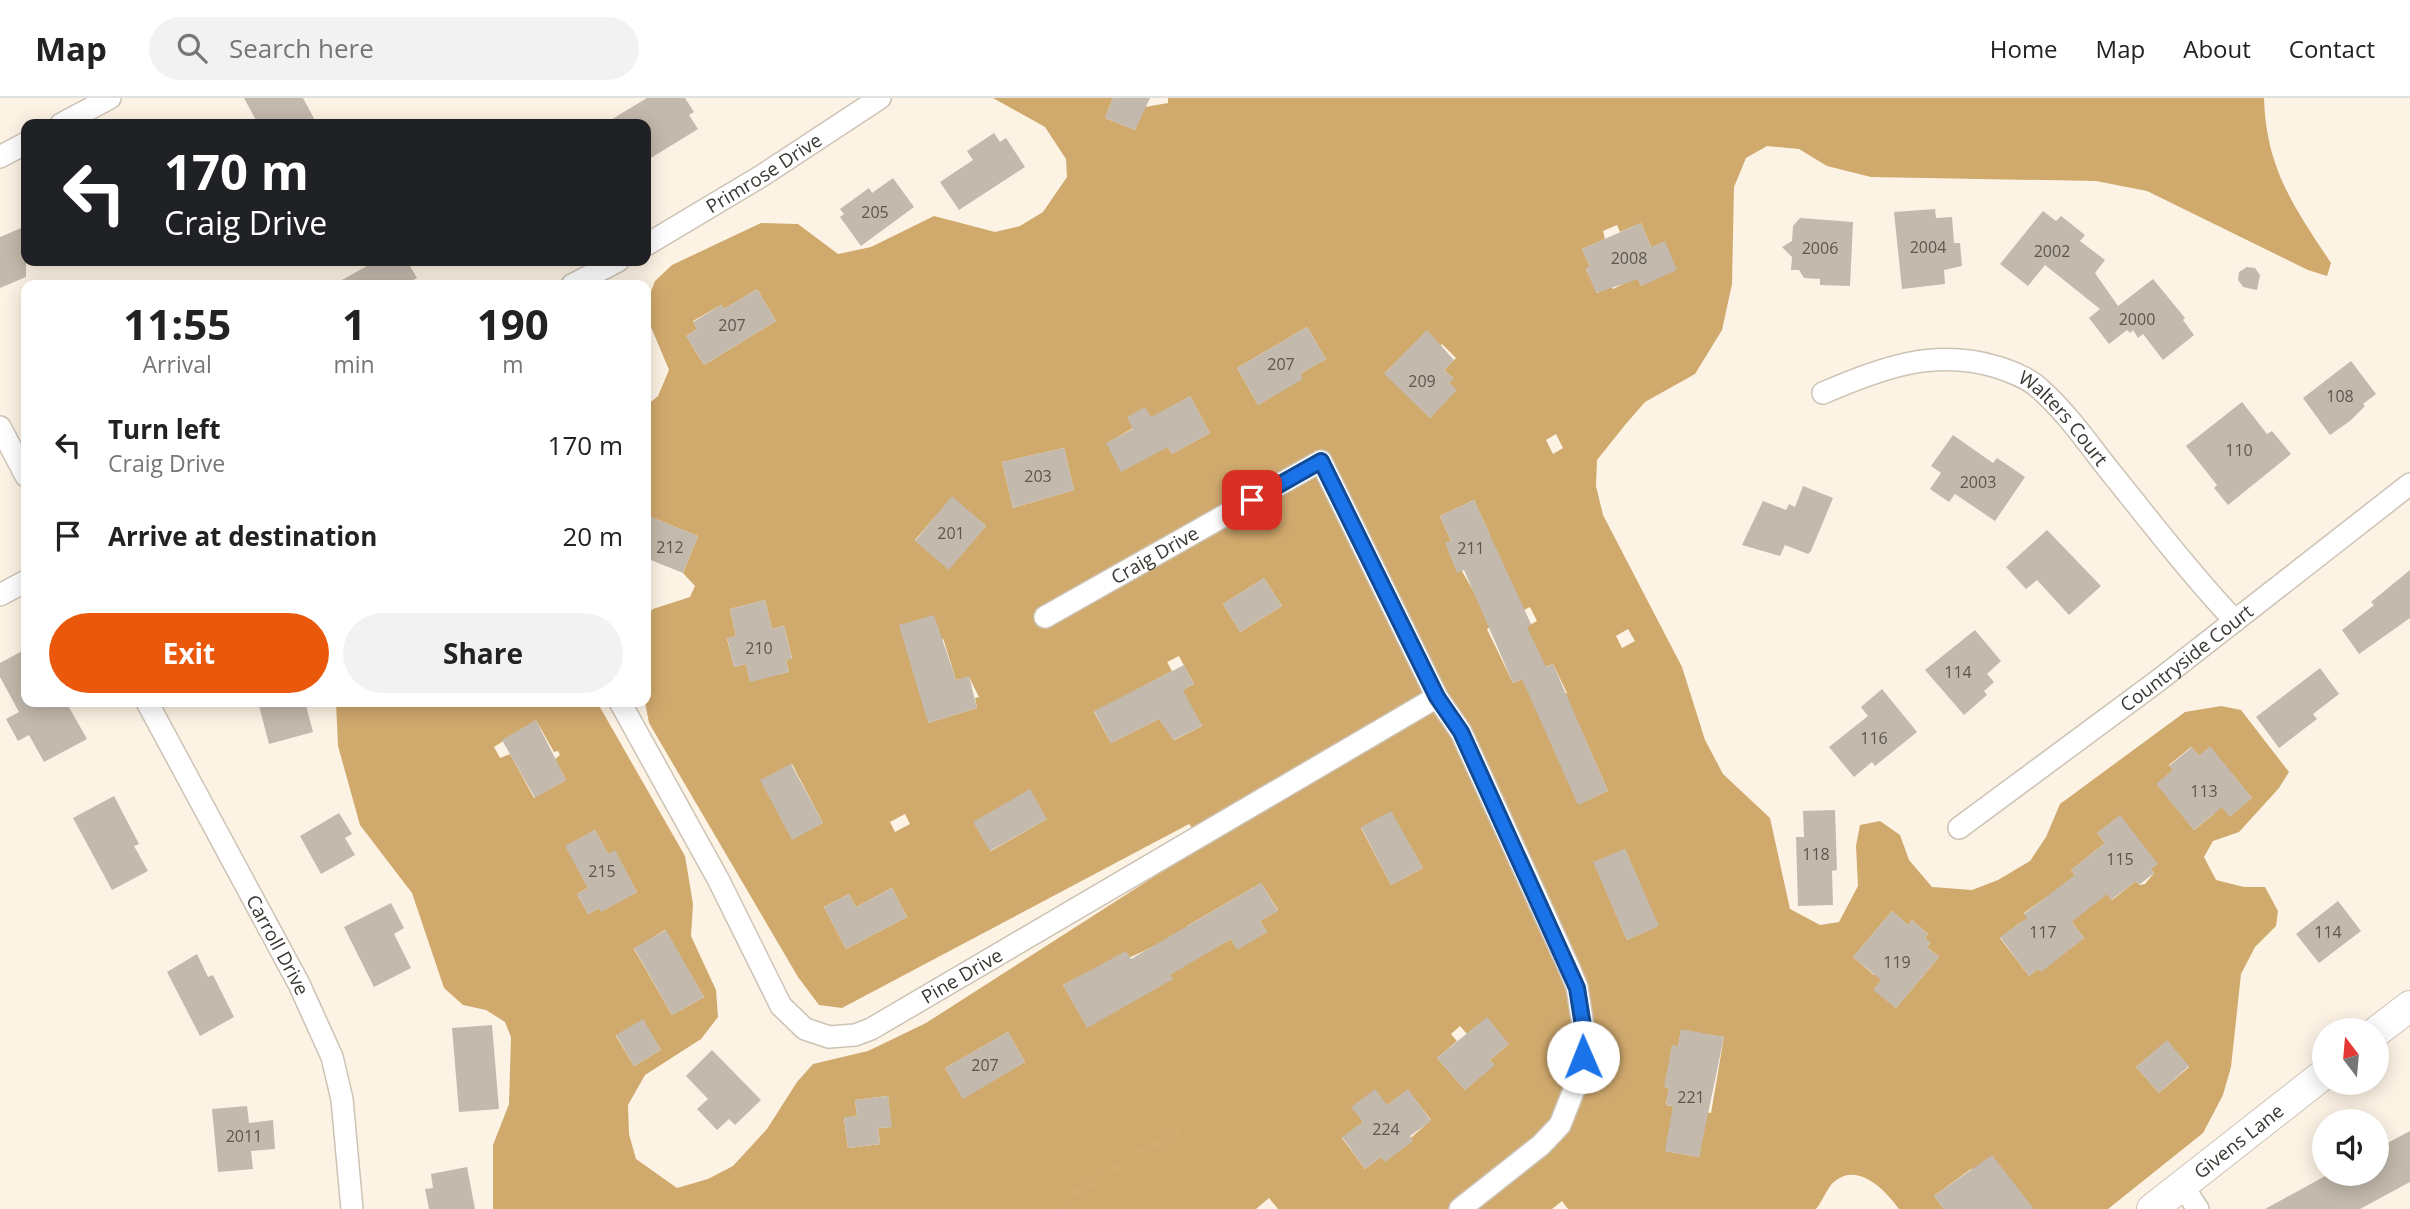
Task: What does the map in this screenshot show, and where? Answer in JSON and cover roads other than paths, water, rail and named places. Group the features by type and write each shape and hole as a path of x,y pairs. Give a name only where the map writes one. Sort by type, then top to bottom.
{"street":[{"path":"70,119 110,98"},
{"name":"Primrose Drive","path":"651,242 763,175 880,98"},
{"path":"0,157 21,146"},
{"path":"582,280 608,266"},
{"name":"Walters Court","path":"1823,393 1881,369 1928,359 1982,363 2008,371 2032,383 2072,422 2194,578 2235,621"},
{"path":"0,427 21,467"},
{"name":"Craig Drive","path":"1045,617 1321,461 1437,697 1461,732 1577,988 1584,1032 1579,1077 1560,1125 1541,1145 1460,1209"},
{"name":"Countryside Court","path":"1959,828 2235,621 2410,484"},
{"path":"0,595 21,584"},
{"name":"Pine Drive","path":"623,707 723,890 781,1006 805,1029 842,1037 871,1029 1437,697"},
{"name":"Carroll Drive","path":"149,707 299,984 332,1057 342,1099 352,1209"},
{"path":"2389,1022 2410,1006"},
{"name":"Givens Lane","path":"2152,1209 2190,1197 2312,1085"}],"waterway":[{"path":"1049,1209 1178,1130"}]}
